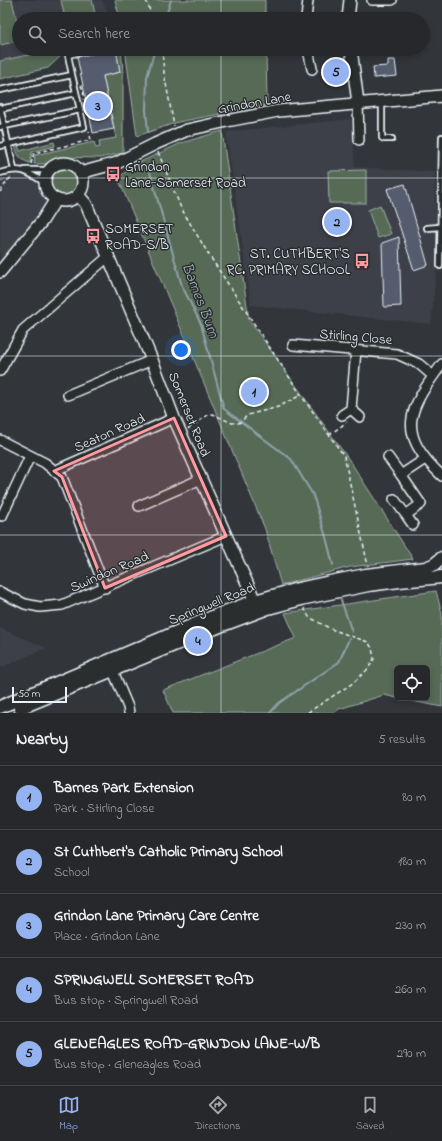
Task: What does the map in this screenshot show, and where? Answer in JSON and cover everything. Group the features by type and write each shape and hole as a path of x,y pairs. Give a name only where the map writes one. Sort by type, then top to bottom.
{"main road":[{"name":"Springwell Road","path":"0,707 220,626 256,607 298,589 370,574 426,568 435,564 442,558"},
{"name":"Springwell Road","path":"256,607 300,600 368,585 399,580 442,577"},
{"name":"Springwell Road","path":"8,713 111,666"}],"street":[{"path":"307,12 308,0"},
{"path":"349,12 350,0"},
{"path":"372,0 392,0"},
{"path":"311,56 312,69"},
{"path":"352,56 358,104 359,140"},
{"name":"Grindon Lane","path":"80,173 117,163 187,130 278,112 442,96"},
{"path":"63,163 77,168 83,180 78,194 71,200 62,201 50,195 46,190 45,183 49,170 55,165 63,163"},
{"name":"Somerset Road","path":"78,194 86,204 152,360 174,418 256,607"},
{"path":"0,272 42,221 56,199"},
{"path":"0,371 23,330 108,256"},
{"name":"Stirling Close","path":"293,345 397,354 419,364 433,376"},
{"path":"342,415 355,413 356,350"},
{"path":"68,395 152,360"},
{"path":"442,364 419,397 412,413 412,431 415,445 424,459 442,476"},
{"name":"Seaton Road","path":"54,471 174,418"},
{"path":"0,440 45,463 62,477 106,588"},
{"path":"2,516 30,456"},
{"path":"388,457 421,504 406,515"},
{"path":"401,475 424,459"},
{"path":"139,506 201,479"},
{"path":"394,499 413,525"},
{"name":"Swindon Road","path":"0,592 25,604 40,607 62,605 106,588 226,536"},
{"path":"111,666 129,713"}],"lane":[{"path":"0,146 84,127 68,56"},
{"path":"0,90 72,74"},
{"path":"17,169 2,127 0,108 76,93"},
{"path":"382,102 382,138 392,139"},
{"path":"2,127 80,110"},
{"path":"440,266 442,137"},
{"path":"17,169 30,174 45,183"},
{"path":"0,172 17,169 49,170"},
{"path":"427,228 440,227"}],"path":[{"path":"146,0 150,12"},
{"path":"163,56 164,73 175,136"},
{"path":"155,144 180,208 209,255 344,456 370,574"},
{"path":"0,192 8,180 13,176"},
{"path":"0,181 8,180"},
{"path":"181,433 208,415 213,414 232,423 239,423 246,417 278,407 301,394"},
{"path":"329,435 345,424 355,413"},
{"path":"300,600 309,617 331,629 368,642 372,648 374,658 368,669 353,683 307,713"}],"highlighted area":[{"path":"174,418 226,536 105,588 62,477 54,471"}],"shaded area":[{"path":"0,0 102,0 108,12 12,12 12,56 24,56 0,61"},
{"path":"351,119 355,167 435,172 436,272 431,324 251,305 226,132"},
{"path":"20,174 45,183 46,214 0,272 0,179"},
{"path":"0,628 46,648 0,668"}],"green space":[{"path":"0,0 12,0 15,12 12,12 12,42 0,45"},
{"path":"61,0 92,0 95,12 64,12"},
{"path":"115,0 265,0 265,12 118,12"},
{"path":"23,56 61,56 48,68 0,79 0,61"},
{"path":"117,56 122,56 123,72 123,153 99,158 61,157 46,164 34,164 35,155 94,142 96,148 100,147 99,141 116,138 103,76 120,72"},
{"path":"126,56 266,56 267,105 178,122 137,136"},
{"path":"222,131 249,320 352,464 413,559 350,567 281,585 265,529 118,178 134,165 181,143"},
{"path":"54,142 55,146 32,152 30,163 20,157 15,145 18,145 20,151"},
{"path":"68,164 77,169 81,175 81,189 77,195 68,200 60,200 51,195 47,189 46,178 51,169 57,165"},
{"path":"366,170 366,203 329,203 328,171"},
{"path":"380,205 391,234 378,238 368,210"},
{"path":"436,591 442,614 442,707 412,701 430,701 430,665 394,665 394,697 384,695 339,709 334,713 173,713 163,690 296,638 285,613"}],"building":[{"path":"117,56 120,72 103,76 114,129 93,133 77,57"},
{"path":"388,60 395,60 397,76 374,78 373,67 388,66"},
{"path":"405,184 428,265 414,270 387,189"},
{"path":"399,237 401,306 384,307 382,243"}],"waterway":[{"name":"Barnes Burn","path":"167,12 171,0"},
{"name":"Barnes Burn","path":"148,132 146,110 147,77 153,56"},
{"name":"Barnes Burn","path":"149,169 182,286 201,324 224,409 291,459 313,495 333,565"},
{"path":"341,600 352,632"},
{"name":"Barnes Burn","path":"270,713 279,703 339,662 349,639"}],"place":[{"name":"GLENEAGLES ROAD-GRINDON LANE-W/B","path":"336,72"},
{"name":"Grindon Lane Primary Care Centre","path":"98,106"},
{"name":"Grindon Lane-Somerset Road","path":"113,174"},
{"name":"St Cuthbert's Catholic Primary School","path":"337,222"},
{"name":"SOMERSET ROAD-S/B","path":"93,236"},
{"name":"ST. CUTHBERT'S RC. PRIMARY SCHOOL","path":"362,261"},
{"name":"Barnes Park Extension","path":"254,392"},
{"name":"SPRINGWELL SOMERSET ROAD","path":"198,641"}]}
